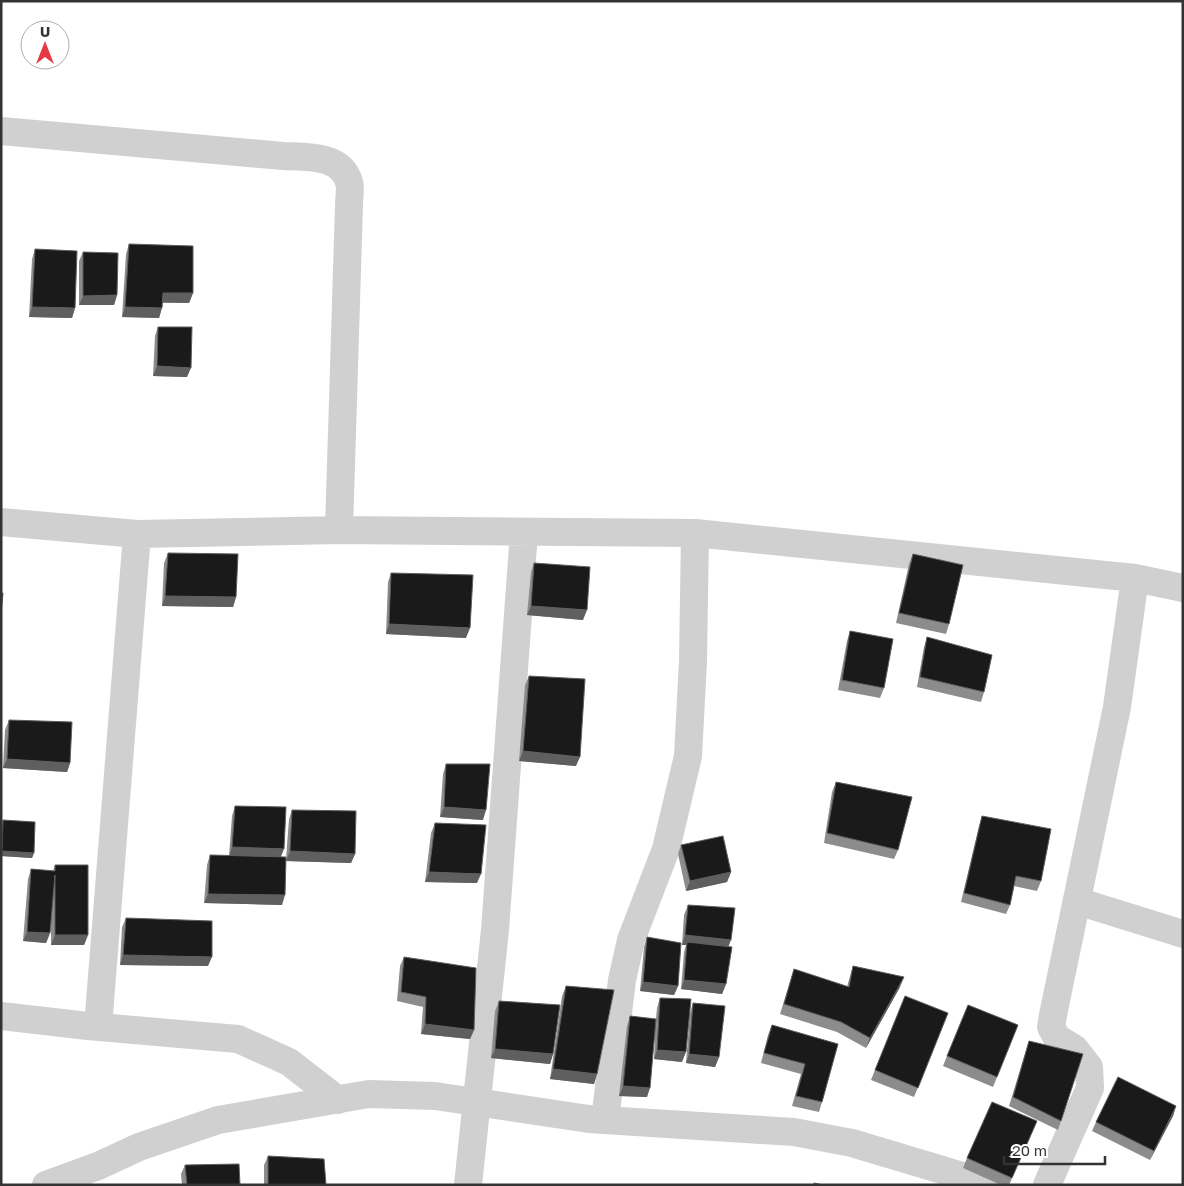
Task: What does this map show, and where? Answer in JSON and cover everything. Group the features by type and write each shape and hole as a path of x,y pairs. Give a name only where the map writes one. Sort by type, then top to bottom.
{"street":[{"path":"1,131 206,150 313,157 326,159 343,172 349,182 349,206 339,530"},
{"path":"1,522 137,534 339,530 695,533 1135,578 1183,588"},
{"path":"468,1185 495,930 524,532"},
{"path":"605,1120 622,980 631,940 666,849 688,756 693,662 695,533"},
{"path":"98,1026 137,534"},
{"path":"1047,1185 1090,1088 1089,1067 1075,1049 1057,1038 1052,1026 1117,707 1135,578"},
{"path":"1077,901 1183,934"},
{"path":"1,1016 238,1039 289,1062 338,1100"},
{"path":"46,1185 98,1176 139,1148 218,1120 369,1094 435,1096 605,1120 794,1132 852,1143 992,1185"}],"building":[{"path":"129,244 193,246 193,293 163,293 162,308 125,307"},
{"path":"35,249 77,251 75,308 32,307"},
{"path":"83,252 118,253 117,295 83,296"},
{"path":"158,327 192,327 191,368 157,366"},
{"path":"168,553 238,554 236,597 165,596"},
{"path":"913,554 963,565 949,624 899,613"},
{"path":"534,563 590,567 587,610 531,606"},
{"path":"391,573 473,575 470,628 389,624"},
{"path":"1,593 3,593 1,614"},
{"path":"850,631 893,639 884,688 842,680"},
{"path":"927,637 992,655 984,692 920,677"},
{"path":"529,676 585,679 580,757 523,751"},
{"path":"9,720 72,722 70,763 7,759"},
{"path":"446,764 490,764 486,810 444,807"},
{"path":"836,782 912,797 898,850 827,833"},
{"path":"235,806 286,807 284,849 232,847"},
{"path":"292,810 356,811 355,854 290,851"},
{"path":"982,816 1051,829 1041,881 1016,876 1010,905 964,893"},
{"path":"3,820 35,822 34,853 2,851"},
{"path":"435,823 486,825 481,874 429,872"},
{"path":"723,836 731,872 690,881 681,845"},
{"path":"210,855 286,857 285,895 208,894"},
{"path":"55,865 88,865 88,935 55,935 55,875 50,933 27,932 31,869 55,871"},
{"path":"688,905 735,908 731,940 685,935"},
{"path":"126,918 212,921 212,957 123,955"},
{"path":"647,937 681,943 678,986 643,982"},
{"path":"687,942 732,947 726,984 684,980"},
{"path":"404,957 476,968 474,1030 425,1024 426,997 401,992"},
{"path":"853,966 904,977 870,1038 841,1022 784,1004 794,969 849,987"},
{"path":"566,986 614,990 597,1074 553,1069"},
{"path":"905,996 948,1013 918,1088 875,1070"},
{"path":"660,998 691,999 686,1052 657,1050"},
{"path":"499,1001 560,1005 553,1054 495,1049"},
{"path":"693,1003 725,1006 719,1057 689,1054"},
{"path":"968,1005 1018,1025 997,1077 947,1056"},
{"path":"630,1016 656,1019 650,1088 623,1086"},
{"path":"772,1025 838,1044 822,1102 796,1096 805,1064 764,1053"},
{"path":"1029,1041 1083,1054 1061,1121 1013,1097"},
{"path":"1118,1077 1176,1106 1154,1151 1096,1122"},
{"path":"992,1102 1037,1121 1012,1178 967,1158"},
{"path":"268,1156 324,1159 326,1185 268,1185"},
{"path":"239,1164 240,1185 187,1185 185,1165"}]}
